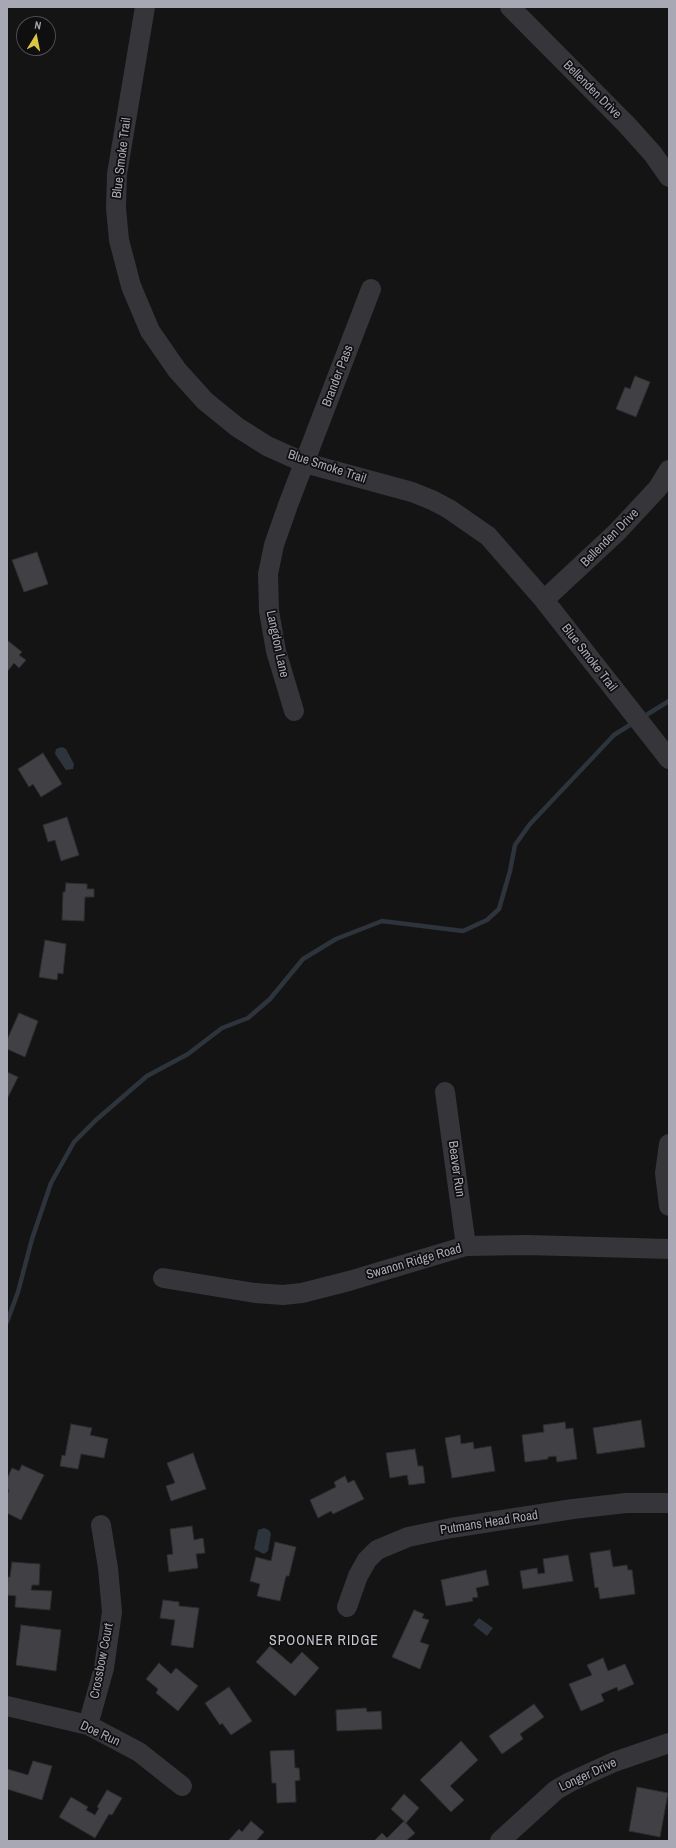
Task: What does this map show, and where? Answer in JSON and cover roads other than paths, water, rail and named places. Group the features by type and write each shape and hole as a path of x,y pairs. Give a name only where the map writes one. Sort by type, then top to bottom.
{"street":[{"name":"Blue Smoke Trail","path":"145,7 117,174 116,208 120,240 131,286 150,331 177,370 205,401 237,427 267,446 305,463 412,492 449,508 488,536 544,600 630,712 669,759"},
{"name":"Bellenden Drive","path":"510,7 626,124 653,154 669,177"},
{"name":"Brander Pass","path":"305,463 371,289"},
{"name":"Langdon Lane","path":"294,711 276,651 269,611 268,574 274,545 305,463"},
{"name":"Bellenden Drive","path":"544,600 623,527 658,488 669,470"},
{"name":"Beaver Run","path":"445,1092 466,1246"},
{"path":"669,1144 665,1173 669,1206"},
{"name":"Swanon Ridge Road","path":"163,1278 255,1293 283,1295 302,1293 350,1281 466,1246 527,1245 669,1248"},
{"name":"Putmans Head Road","path":"347,1607 358,1576 367,1560 377,1550 408,1538 451,1528 573,1509 632,1503 669,1503"},
{"name":"Crossbow Court","path":"88,1725 104,1668 112,1612 108,1568 101,1525"},
{"name":"Doe Run","path":"7,1706 88,1725 139,1752 182,1786"},
{"name":"Longer Drive","path":"500,1841 556,1790 614,1762 669,1743"}],"waterway":[{"path":"643,717 669,701"},
{"path":"7,1322 18,1292 32,1239 51,1183 74,1142 96,1120 147,1076 188,1054 222,1028 248,1018 270,999 303,959 336,939 382,921 463,931 487,920 499,909 510,871 515,845 530,824 614,735 633,723"}],"district":[{"name":"SPOONER RIDGE","path":"324,1641"}]}
